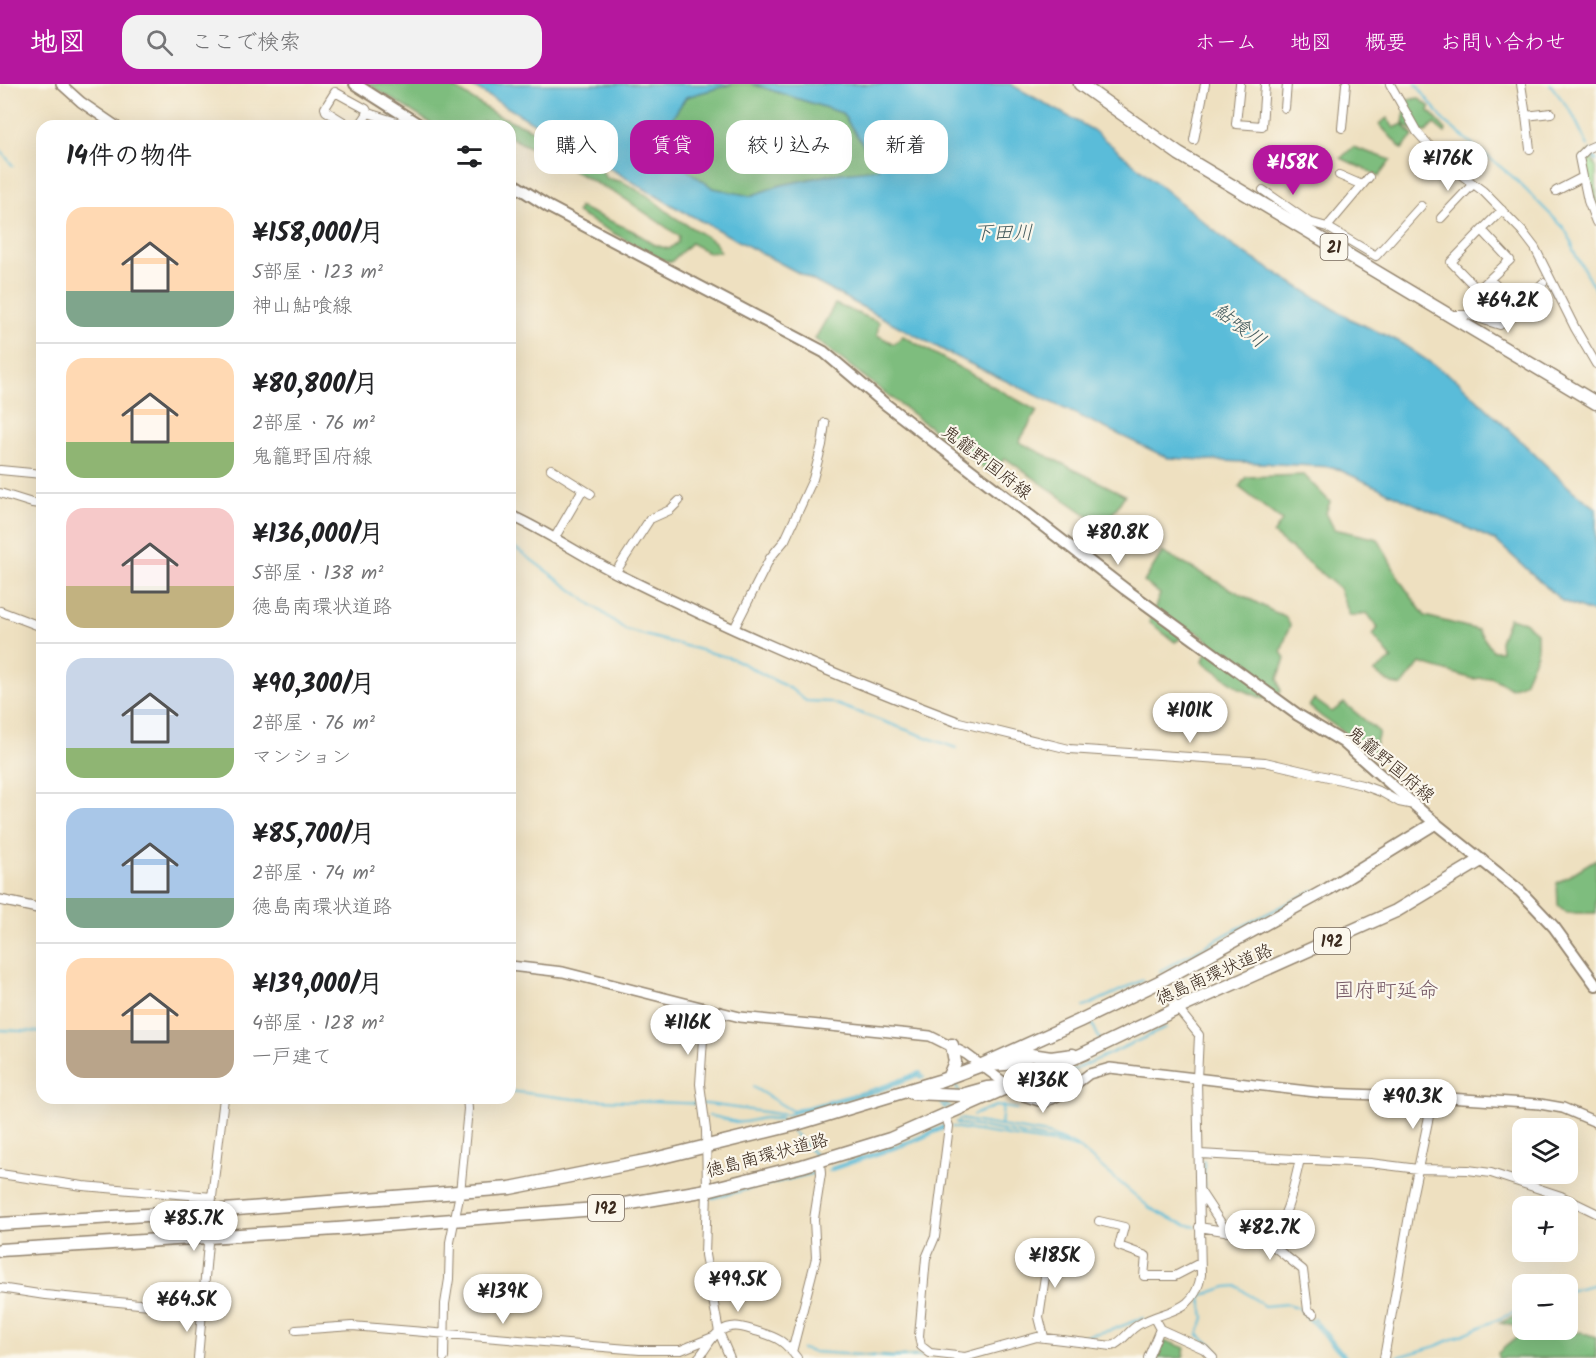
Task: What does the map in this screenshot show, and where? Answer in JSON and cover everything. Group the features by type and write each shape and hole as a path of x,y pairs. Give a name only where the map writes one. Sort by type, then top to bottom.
{"main road":[{"path":"355,84 411,120"},
{"name":"21","path":"1080,84 1179,154 1306,225 1449,315 1596,403"},
{"name":"鬼籠野国府線","path":"516,186 549,207 824,352 884,403 1125,589 1298,716 1343,742 1435,823 1520,891 1554,927 1596,985"},
{"name":"徳島南環状道路","path":"0,1224 211,1211 510,1188 590,1173 793,1125 948,1078 1079,1021 1157,983 1328,889 1435,823"},
{"name":"徳島南環状道路","path":"0,1251 596,1209 707,1190 820,1161 890,1139 1038,1075 1396,911 1481,860"},
{"path":"948,1078 955,1062 952,1045"},
{"path":"982,1065 1005,1064 1031,1055 1051,1058 1083,1054"},
{"path":"1038,1075 1034,1091 1045,1101"},
{"path":"902,1092 962,1095 987,1088 1010,1086"}],"street":[{"path":"61,84 81,102 107,120"},
{"path":"1194,140 1205,84"},
{"path":"1240,84 1236,124 1262,126 1265,84"},
{"path":"1285,108 1287,84"},
{"path":"1342,128 1346,84"},
{"path":"1390,84 1417,132 1445,162 1483,191 1534,248 1596,364"},
{"path":"1521,84 1530,149"},
{"path":"341,120 325,108 335,92 366,109 368,113 390,120"},
{"path":"363,120 368,113"},
{"path":"1526,116 1551,113"},
{"path":"1596,145 1587,149 1579,157 1588,201 1596,222"},
{"path":"1339,175 1362,185"},
{"path":"1327,227 1369,177"},
{"path":"1556,191 1583,177"},
{"path":"1441,218 1473,184"},
{"path":"1263,190 1306,225 1327,227 1376,256 1420,206"},
{"path":"1482,230 1510,260 1478,290 1450,262 1482,230 1502,210"},
{"path":"1490,280 1519,305"},
{"path":"1449,315 1468,315 1500,325 1543,283"},
{"path":"734,629 770,558 785,540 813,479 825,423"},
{"path":"551,469 591,494"},
{"path":"0,470 36,473"},
{"path":"554,539 584,489"},
{"path":"0,493 36,503"},
{"path":"615,573 650,519 670,510 679,501"},
{"path":"516,518 615,573 734,629 903,702 955,721 1069,749 1265,762 1362,785 1399,802 1415,806"},
{"path":"0,610 36,625"},
{"path":"0,900 36,908"},
{"path":"516,967 563,972 740,1017 930,1036 952,1045 1030,1100 1045,1101 1067,1091 1089,1074 1110,1068 1324,1093 1552,1105 1571,1110 1596,1122"},
{"path":"945,1115 949,1126 936,1237 926,1258 919,1336 921,1346 930,1353 963,1357 1037,1337 1112,1346 1122,1341 1138,1325 1182,1308 1191,1300 1199,1283 1200,1191 1197,1079 1199,1035 1157,983"},
{"path":"705,1009 700,1084 707,1190 705,1255 716,1334 730,1358"},
{"path":"1384,1356 1391,1309 1433,1097"},
{"path":"198,1358 212,1197 223,1104"},
{"path":"444,1358 445,1304 454,1220 460,1193 467,1104"},
{"path":"1199,1154 1370,1163 1491,1173 1562,1196 1596,1213"},
{"path":"1268,1243 1280,1228 1292,1193 1299,1159"},
{"path":"795,1355 816,1258 814,1219 821,1174 820,1161"},
{"path":"0,1174 94,1187 212,1197"},
{"path":"1200,1191 1227,1232"},
{"path":"1100,1221 1124,1227 1119,1246 1146,1256 1144,1276 1175,1276 1200,1263"},
{"path":"1200,1227 1262,1238 1303,1270 1308,1310 1314,1314"},
{"path":"1042,1250 1047,1263 1039,1317 1044,1337"},
{"path":"0,1288 45,1296 202,1310"},
{"path":"1154,1318 1160,1329 1199,1347 1213,1358"},
{"path":"296,1330 352,1326 609,1347 681,1350 735,1326 771,1335 780,1340 795,1355"},
{"path":"1148,1358 1160,1329"},
{"path":"698,1358 716,1334"}],"green space":[{"path":"368,84 449,84 495,114 509,120 425,120"},
{"path":"732,84 752,84 842,113 847,120 726,120 726,174 834,174 781,185 750,196 713,188 693,174 714,174 714,120 672,120 686,97"},
{"path":"1418,98 1430,107 1429,111 1446,130 1445,133 1434,124 1426,132 1414,131 1403,123 1407,100"},
{"path":"1387,118 1394,128 1403,124 1413,136 1402,149 1379,124"},
{"path":"516,123 534,130 534,150 516,140"},
{"path":"852,128 864,145 864,171 852,172"},
{"path":"1353,147 1391,160 1379,176 1341,158"},
{"path":"1589,152 1596,168 1596,208 1593,208 1583,163 1583,157"},
{"path":"579,174 604,174 606,178 623,182 648,196 674,217 715,242 720,252 708,252 691,243 671,262 660,259 577,213 579,207 633,231 655,245 669,249 678,242 679,236 622,197"},
{"path":"835,304 879,322 877,335 894,344 903,336 1037,411 1019,442 1125,495 1104,527 1005,458 991,474 815,339"},
{"path":"1304,475 1330,502 1326,513 1334,529 1378,539 1401,582 1425,616 1478,630 1493,651 1501,651 1500,641 1509,618 1524,622 1537,633 1537,653 1524,683 1511,688 1491,677 1473,679 1420,663 1402,686 1392,684 1374,672 1392,659 1373,635 1378,628 1367,613 1350,616 1339,588 1273,534 1282,521 1239,487 1246,477"},
{"path":"1162,552 1285,616 1290,625 1281,652 1285,658 1278,679 1281,692 1263,699 1241,689 1203,662 1209,641 1194,630 1175,642 1149,622 1160,594 1144,582"},
{"path":"1314,699 1332,712 1344,703 1379,732 1373,752 1309,706"},
{"path":"1596,859 1596,913 1567,913 1558,905 1557,883"},
{"path":"1512,1318 1512,1325 1500,1323"},
{"path":"1578,1332 1581,1332 1596,1337 1596,1358 1498,1358 1498,1353 1513,1340 1578,1340"},
{"path":"1161,1342 1169,1342 1185,1348 1183,1358 1153,1358"}],"water":[{"name":"下田川","path":"468,84 732,84 686,97 672,120 630,120 630,174 693,174 713,188 750,196 781,185 834,174 852,174 852,172 864,171 864,174 948,174 948,120 864,120 864,146 852,128 852,120 847,120 842,113 752,84 1010,84 1093,130 1234,247 1352,320 1398,341 1459,382 1573,491 1596,508 1596,614 1562,601 1496,541 1333,467 1168,458 958,358 675,207 618,173 618,120 534,120 534,123"}],"waterway":[{"path":"1416,84 1445,122 1513,177 1564,228 1572,242 1573,250 1596,291"},
{"path":"1550,84 1572,113 1588,146"},
{"path":"0,149 13,166"},
{"path":"1591,150 1596,161"},
{"path":"516,548 626,630 734,659 791,689 806,701 830,702 956,748"},
{"path":"1160,971 1314,890"},
{"path":"1084,1007 1143,980"},
{"path":"1091,1021 1100,1040"},
{"path":"1040,1090 1052,1080 1166,1028"},
{"path":"0,1030 36,1032"},
{"path":"753,1087 792,1111 878,1088 920,1072 924,1077"},
{"path":"516,1092 574,1099 707,1104 786,1115 878,1091 919,1075 921,1078"},
{"path":"954,1083 959,1091"},
{"path":"937,1098 945,1108"},
{"path":"942,1099 949,1107"},
{"path":"973,1115 996,1106 1017,1109"},
{"path":"1001,1126 1003,1106"},
{"path":"709,1116 741,1122 765,1118 781,1120"},
{"path":"959,1119 1048,1134 1067,1142"},
{"path":"956,1122 1070,1143 1078,1147 1150,1208 1175,1221 1196,1227"},
{"path":"831,1168 912,1140 944,1126"},
{"path":"952,1127 1079,1149"},
{"path":"829,1171 914,1142 945,1128"},
{"path":"792,1131 817,1157"},
{"path":"1204,1161 1205,1195"},
{"path":"712,1198 815,1173"},
{"path":"1578,1288 1596,1284"},
{"path":"1195,1298 1226,1287 1237,1286 1264,1306 1287,1304 1299,1308 1344,1358"},
{"path":"1201,1297 1204,1318 1198,1335 1213,1345 1220,1355"},
{"path":"1395,1358 1436,1346 1512,1313"},
{"path":"1076,1338 1111,1330 1143,1318"},
{"path":"1313,1318 1347,1358"},
{"path":"802,1349 813,1352 893,1357 921,1356"}],"district":[{"name":"国府町延命","path":"1386,990"}],"water label":[{"name":"鮎喰川","path":"1240,325"}]}
